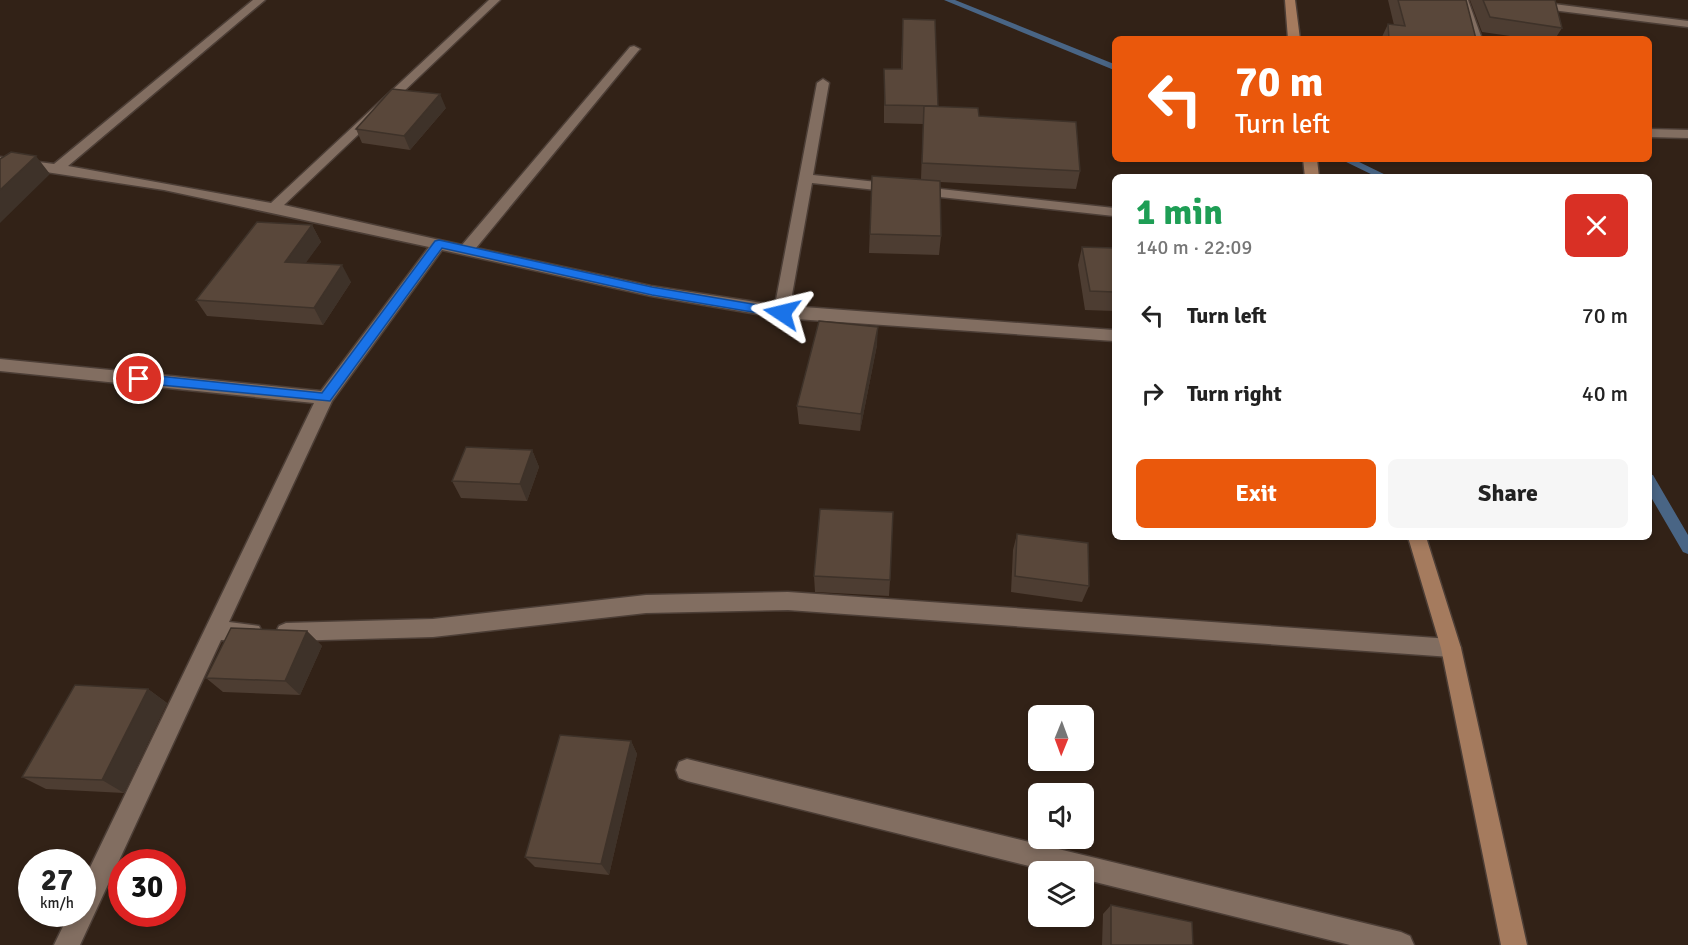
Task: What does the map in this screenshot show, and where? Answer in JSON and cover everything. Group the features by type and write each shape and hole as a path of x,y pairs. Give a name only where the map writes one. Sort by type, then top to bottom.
{"street":[{"path":"56,169 260,0"},
{"path":"275,206 495,0"},
{"path":"1290,0 1294,36"},
{"path":"1463,0 1475,36"},
{"path":"1497,0 1688,24"},
{"path":"466,250 634,49"},
{"path":"782,313 823,83"},
{"path":"1652,132 1688,134"},
{"path":"4,168 22,164 275,206 652,291 782,313 1112,336"},
{"path":"805,178 1112,212"},
{"path":"96,883 325,398 439,244"},
{"path":"0,365 325,398"},
{"path":"1419,540 1451,648 1514,945"},
{"path":"215,631 333,633 422,629 646,604 788,601 1451,648"},
{"path":"687,770 1401,945"},
{"path":"67,945 75,927"}],"building":[{"path":"1398,0 1466,0 1475,36 1389,36 1388,24 1405,26"},
{"path":"1483,0 1555,0 1562,28 1490,17"},
{"path":"903,19 935,20 938,106 885,105 884,69 902,69"},
{"path":"392,89 440,94 404,136 356,129"},
{"path":"924,106 978,108 979,116 1076,122 1080,171 922,163"},
{"path":"11,152 36,156 0,190 0,159"},
{"path":"872,176 940,181 941,236 870,234"},
{"path":"257,222 312,225 285,262 342,265 314,308 196,300"},
{"path":"1082,247 1112,248 1112,292 1090,291"},
{"path":"819,321 878,327 861,414 797,406"},
{"path":"466,447 532,450 520,484 452,481"},
{"path":"820,509 893,512 890,580 814,576"},
{"path":"1017,534 1088,543 1089,586 1015,576"},
{"path":"231,628 307,631 285,681 206,678"},
{"path":"75,685 148,689 102,780 22,777"},
{"path":"560,735 631,741 601,864 525,857"},
{"path":"1111,905 1192,922 1193,945 1111,945"}],"waterway":[{"path":"948,0 1112,66"},
{"path":"1352,162 1378,174"},
{"path":"1652,486 1688,548"}],"route":[{"path":"139,379 325,398 439,244 652,291 782,313"}]}
